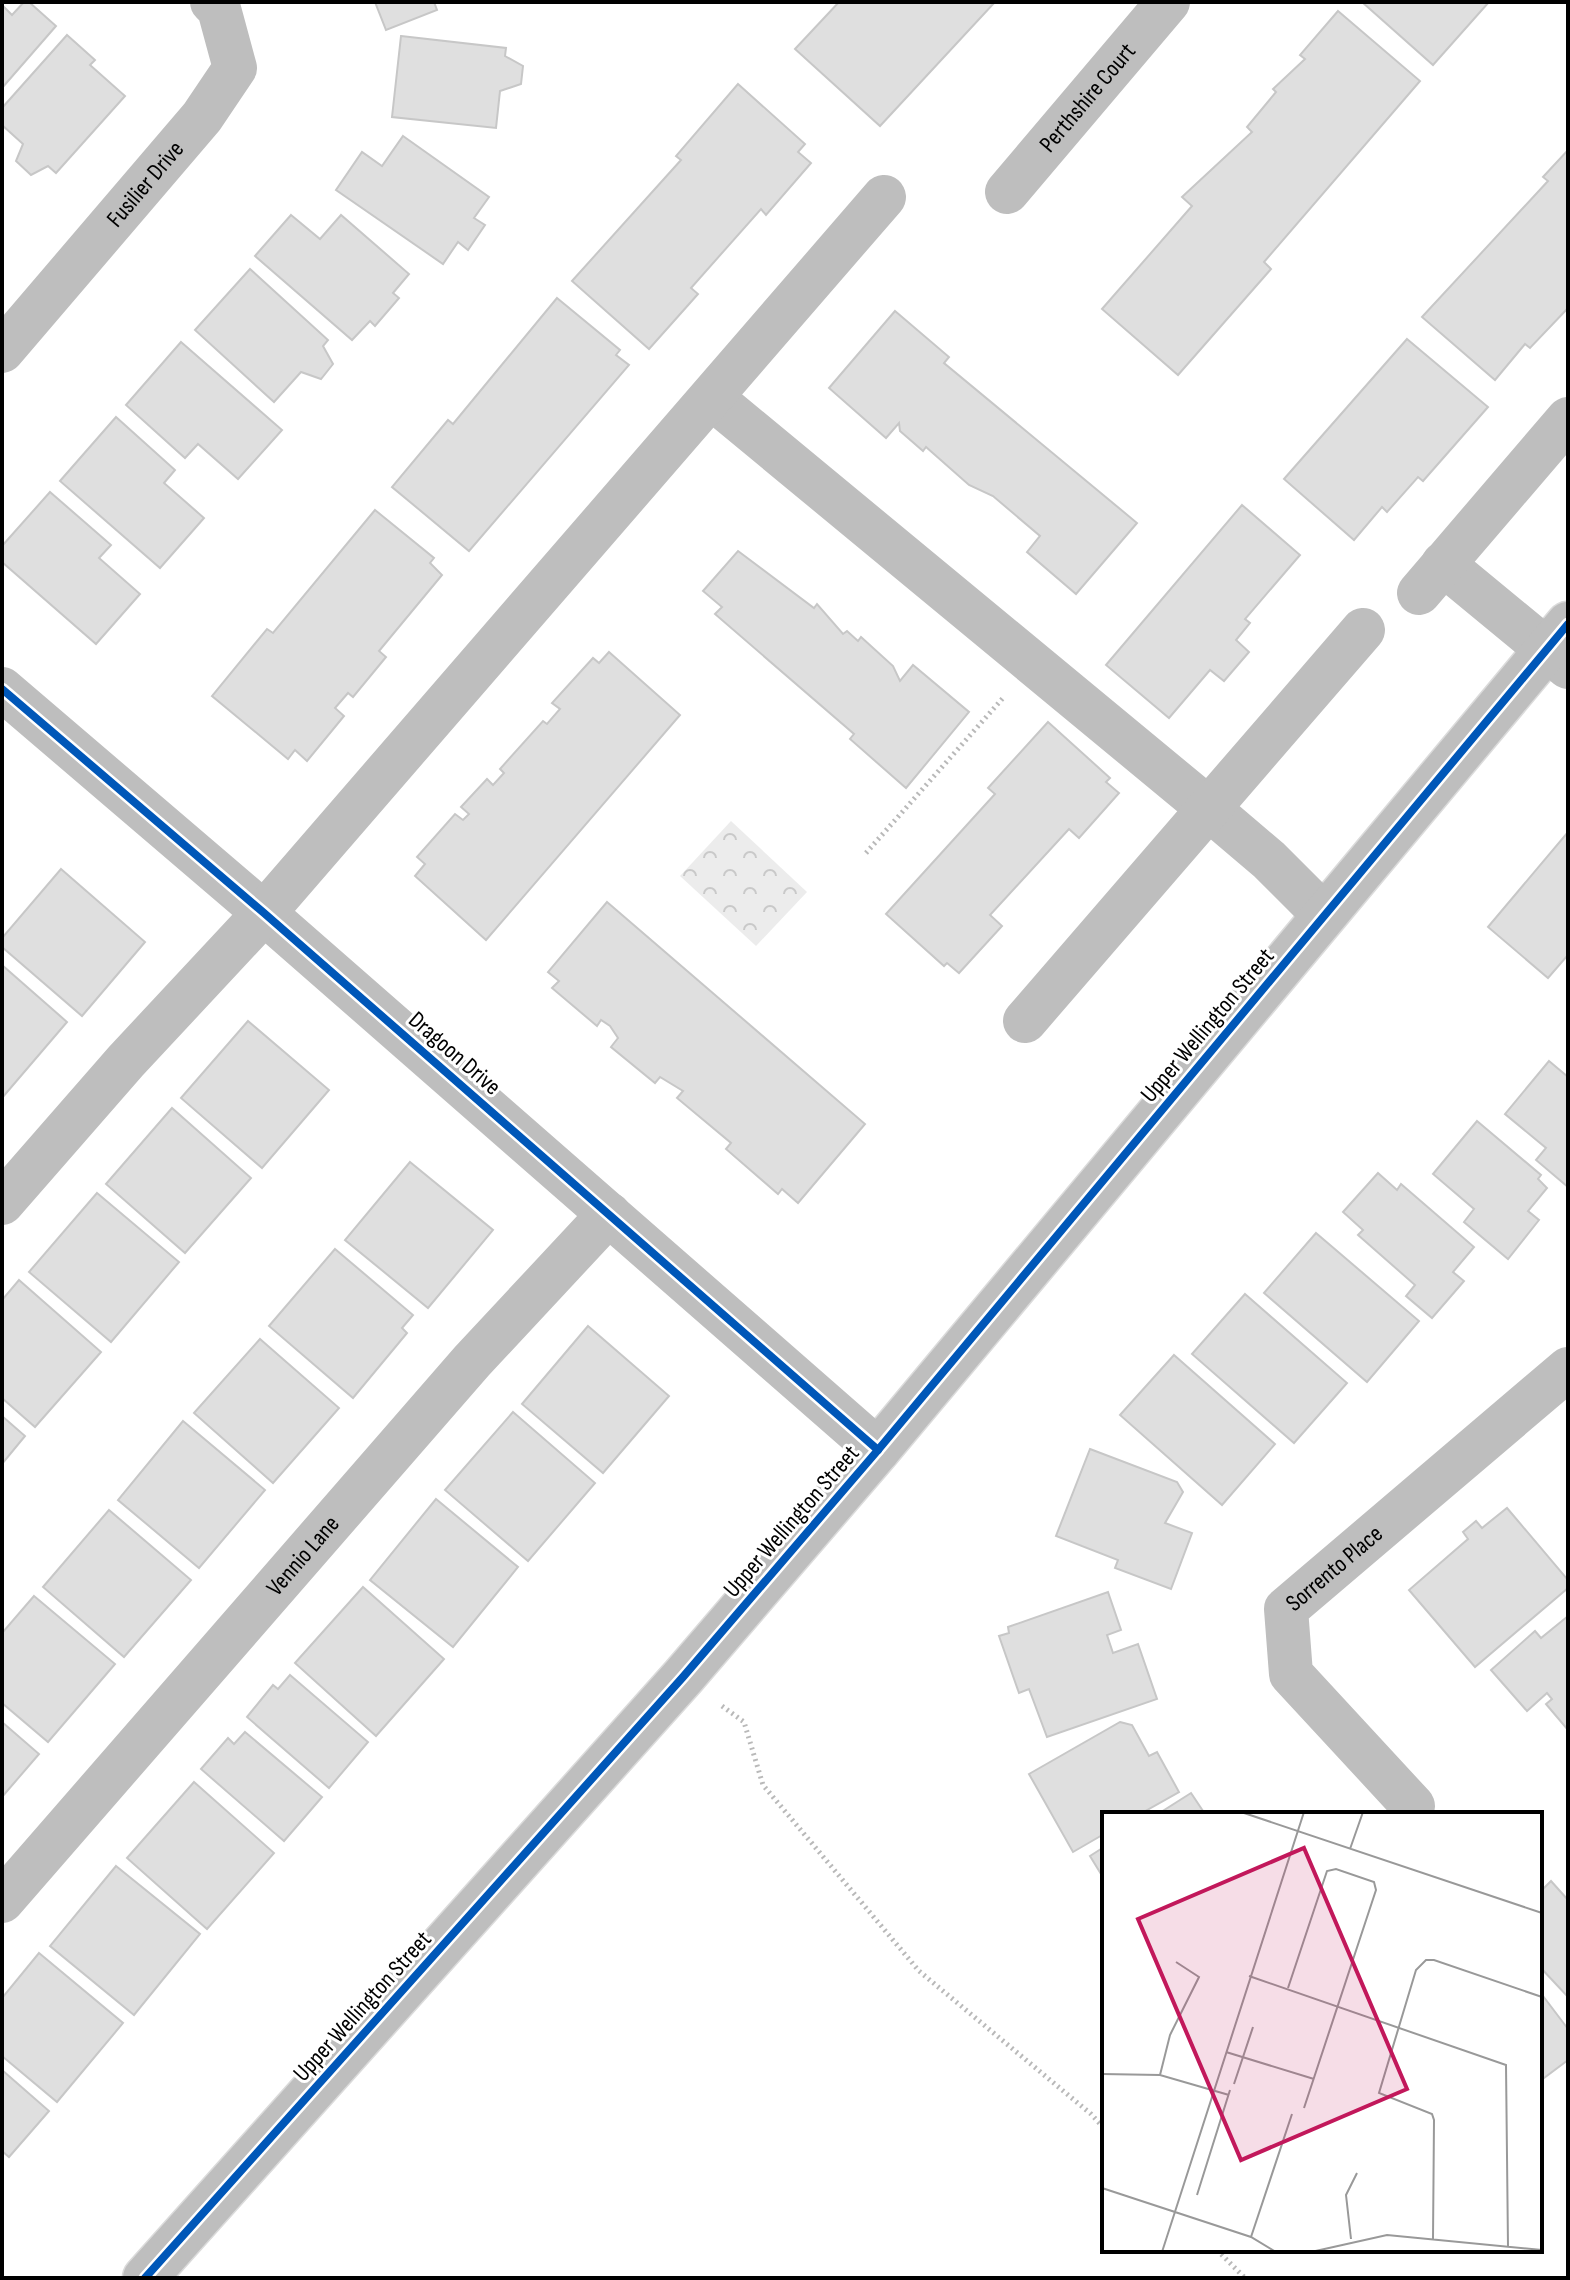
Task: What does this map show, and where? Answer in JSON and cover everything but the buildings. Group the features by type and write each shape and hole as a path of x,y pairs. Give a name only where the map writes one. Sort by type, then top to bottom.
{"street":[{"name":"Fusilier Drive","path":"2,351 202,117 235,68 219,9 212,2"},
{"name":"Perthshire Court","path":"1007,192 1168,2"},
{"path":"2,1203 126,1061 264,913 884,197"},
{"path":"712,398 1209,809 1269,860 1324,915"},
{"path":"1561,647 1431,578 1568,419"},
{"path":"1025,1021 1363,630"},
{"name":"Upper Wellington Street","path":"145,2278 683,1677 878,1450 1324,915 1561,647"},
{"name":"Dragoon Drive","path":"2,689 264,913 878,1450"},
{"name":"Vennio Lane","path":"2,1901 472,1361 609,1214"},
{"name":"Sorrento Place","path":"1413,1806 1291,1674 1286,1609 1568,1369"}],"path":[{"path":"866,853 1033,664"},
{"path":"683,1677 744,1722 763,1785 919,1971 1102,2126"},
{"path":"1219,2252 1245,2278"}],"green space":[{"path":"731,821 807,892 756,946 680,876"}],"cycle path":[{"path":"145,2278 683,1677 878,1450 1568,624"},
{"path":"2,689 264,913 878,1450"}]}
